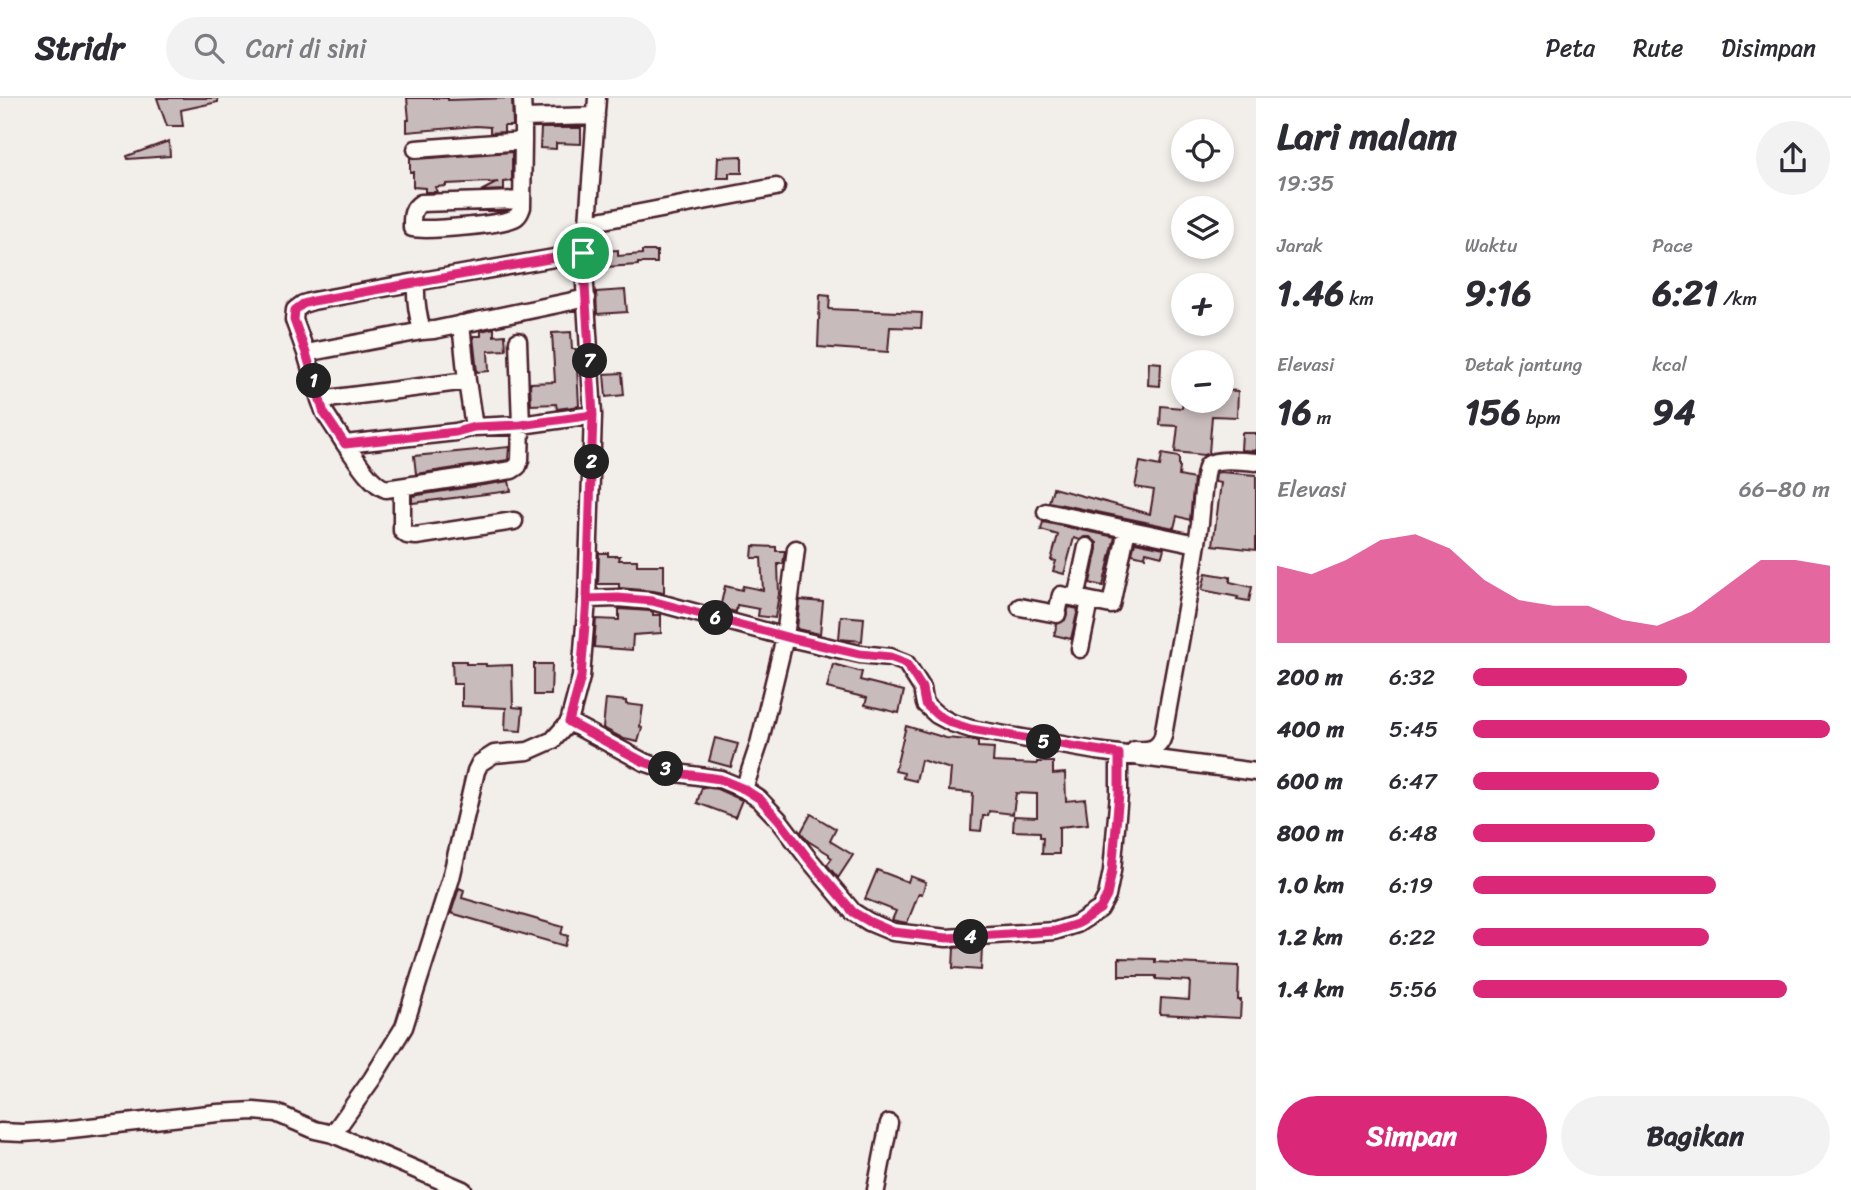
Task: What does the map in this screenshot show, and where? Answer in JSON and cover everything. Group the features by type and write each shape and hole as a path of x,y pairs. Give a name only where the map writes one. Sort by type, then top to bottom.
{"street":[{"path":"522,98 523,118 522,207 519,214 508,220 412,228 412,216 421,203 522,200"},
{"path":"333,1134 404,1027 451,878 480,763 494,754 528,751 553,740 569,722 581,677 587,599 593,415 583,253 588,223 597,98"},
{"path":"523,118 596,116"},
{"path":"416,149 523,141"},
{"path":"588,223 776,187"},
{"path":"518,341 521,425 518,466 512,470 386,489 379,487 324,413 294,320 295,310 313,301 583,253"},
{"path":"416,282 418,317 422,331"},
{"path":"306,353 587,298"},
{"path":"461,324 474,427"},
{"path":"320,400 467,381"},
{"path":"345,444 593,415"},
{"path":"1119,754 1123,751 1150,750 1161,743 1197,544 1206,468 1215,462 1256,462"},
{"path":"401,488 401,524 402,531 407,535 514,522"},
{"path":"1046,512 1197,544"},
{"path":"1020,607 1056,614 1061,594 1111,605 1127,529"},
{"path":"1080,649 1087,547"},
{"path":"744,789 759,744 785,637 796,549"},
{"path":"587,599 652,601 785,637 860,654 890,657 906,663 922,688 925,704 937,715 971,729 1119,754 1256,772"},
{"path":"569,722 644,762 677,773 720,779 744,789 760,799 779,820 853,912 893,932 947,938 1055,931 1077,924 1100,909 1107,896 1112,871 1119,794 1119,754"},
{"path":"0,1132 33,1132 218,1113 276,1113 315,1130 333,1134 463,1190"},
{"path":"876,1190 890,1123"}],"building":[{"path":"157,98 218,98 218,102 181,110 183,126 167,126"},
{"path":"407,98 512,98 513,126 504,126 504,132 490,133 490,127 476,126 407,132"},
{"path":"541,128 581,128 581,144 556,143 556,149 540,148"},
{"path":"169,141 170,156 128,159 127,156"},
{"path":"512,152 512,181 504,182 504,190 481,191 498,182 446,184 435,187 437,192 425,192 425,188 413,187 410,157 417,159"},
{"path":"742,156 742,173 729,173 729,178 717,178 718,157"},
{"path":"618,250 618,256 657,251 657,263 605,267 605,272 595,272 594,255 605,255 604,251"},
{"path":"625,290 627,312 597,314 596,292"},
{"path":"820,295 830,296 829,309 922,313 921,328 890,327 888,352 818,347"},
{"path":"494,328 494,336 505,335 506,350 488,351 489,371 477,372 473,336 481,336 481,331"},
{"path":"571,332 572,349 576,349 579,406 557,409 556,404 531,405 530,383 555,382 552,333"},
{"path":"1149,362 1161,363 1160,386 1148,385"},
{"path":"622,373 624,395 606,397 604,374"},
{"path":"1234,391 1238,391 1237,417 1212,416 1209,453 1204,455 1175,452 1178,426 1160,425 1161,406 1171,407 1171,413 1234,413"},
{"path":"1242,433 1256,433 1256,451 1241,450"},
{"path":"509,447 508,460 416,474 414,456"},
{"path":"1162,454 1179,457 1179,476 1194,479 1190,520 1177,516 1174,528 1049,502 1053,488 1150,514 1154,490 1135,487 1140,462 1160,466"},
{"path":"1216,473 1256,475 1256,550 1213,545 1221,483 1215,482"},
{"path":"509,481 511,491 412,503 412,496"},
{"path":"1043,522 1115,537 1103,586 1090,583 1097,543 1090,537 1080,540 1074,538 1064,574 1053,571 1056,561 1051,560 1058,535 1041,530"},
{"path":"1135,542 1164,548 1162,556 1146,552 1145,557 1132,554"},
{"path":"753,546 776,547 776,551 785,551 783,564 778,564 779,594 775,618 758,616 759,609 737,605 736,612 720,608 725,586 742,590 743,586 763,590 761,558 752,558"},
{"path":"599,553 620,556 619,560 637,560 637,565 664,565 664,593 619,588 619,584 598,584"},
{"path":"1206,573 1230,577 1230,582 1252,587 1249,601 1202,590"},
{"path":"800,600 823,602 820,634 797,629"},
{"path":"1069,607 1078,609 1071,639 1054,635 1057,624 1065,620"},
{"path":"619,609 650,611 653,615 661,615 661,633 633,635 632,650 594,647 596,619 619,620"},
{"path":"841,616 864,618 862,641 839,639"},
{"path":"452,661 486,666 512,665 513,707 523,708 521,731 505,730 506,708 462,706 462,684 453,684"},
{"path":"534,664 552,664 551,695 534,695"},
{"path":"833,664 862,672 860,680 904,691 899,713 865,705 867,698 827,688"},
{"path":"606,699 643,706 638,742 624,739 603,728"},
{"path":"906,726 946,738 978,741 978,747 994,748 993,762 1053,762 1053,774 1065,773 1066,801 1085,799 1088,824 1059,827 1059,854 1042,854 1043,837 1040,837 1040,832 1013,831 1014,816 1037,817 1037,794 1016,793 1013,814 989,811 988,816 983,816 981,831 971,830 973,793 949,791 951,769 921,760 916,781 903,778 904,773 895,771"},
{"path":"715,738 738,744 731,767 709,761"},
{"path":"702,787 717,789 742,800 735,817 697,803"},
{"path":"811,814 836,829 830,841 853,855 838,878 827,865 832,858 829,854 808,841 801,832"},
{"path":"877,870 908,882 910,876 926,882 907,923 892,920 896,911 865,899"},
{"path":"459,888 464,890 462,898 563,927 561,934 568,936 565,946 451,913"},
{"path":"982,946 981,970 953,968 954,948"},
{"path":"1119,958 1239,966 1240,1018 1160,1014 1161,998 1189,1000 1190,981 1156,979 1156,976 1119,976"}],"route":[{"path":"583,253 313,301 295,310 294,320 324,413 345,444 593,415 587,599 581,677 569,722 644,762 677,773 720,779 760,799 853,912 893,932 947,938 1055,931 1077,924 1100,909 1107,896 1112,871 1119,794 1119,754 971,729 952,723 925,704 922,688 906,663 890,657 860,654 794,639 652,601 587,599 590,507 593,415 583,253"}]}
